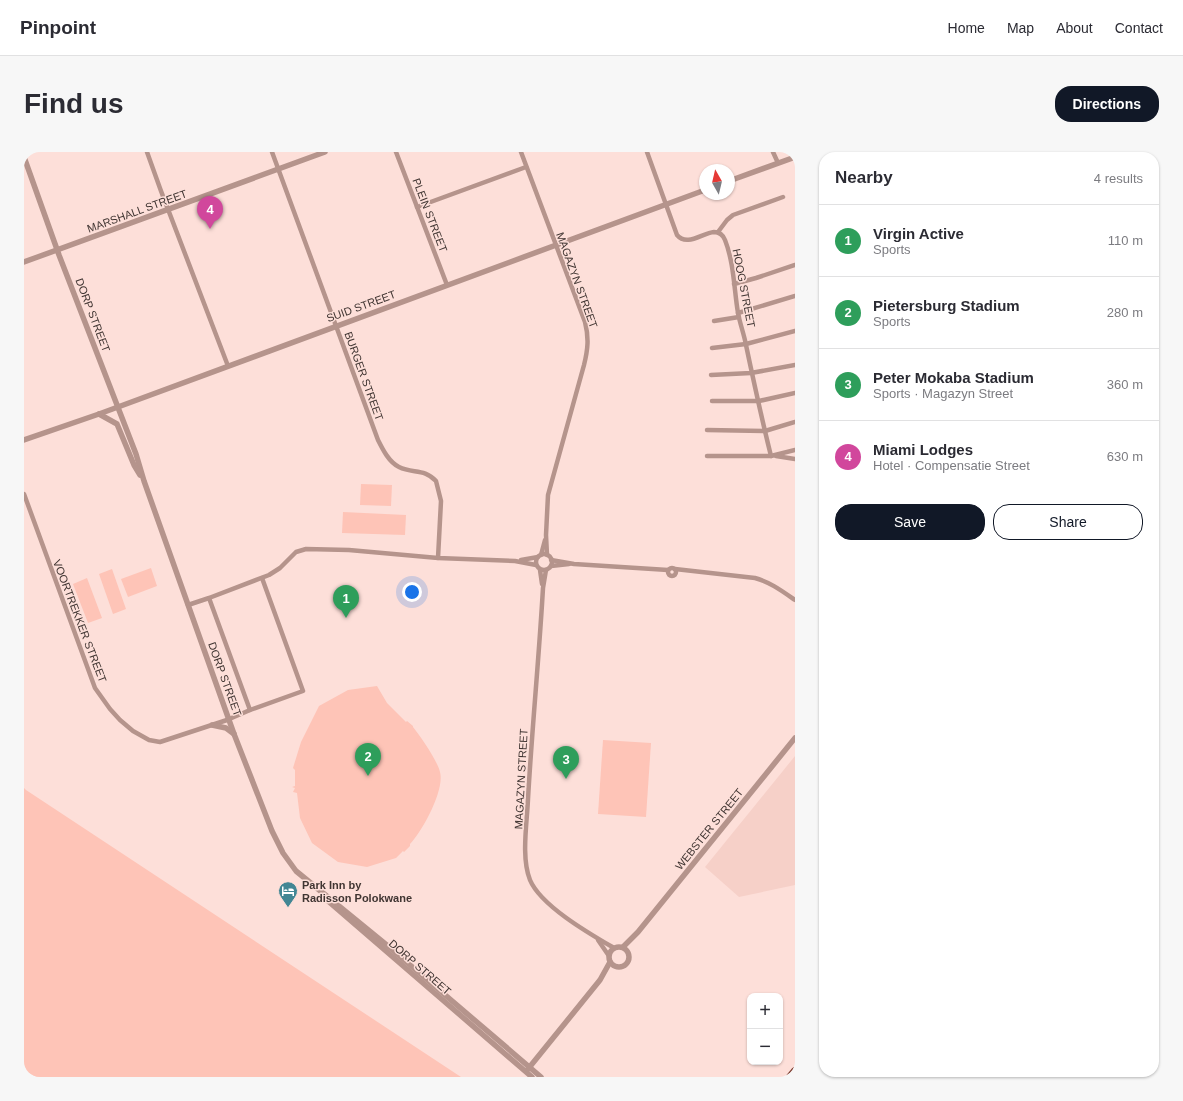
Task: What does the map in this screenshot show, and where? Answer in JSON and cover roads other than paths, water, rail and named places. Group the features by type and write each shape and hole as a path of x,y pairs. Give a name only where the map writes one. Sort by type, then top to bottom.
{"highway":[{"path":"790,1077 795,1071"}],"street":[{"path":"148,152 168,210 228,366"},
{"name":"BURGER STREET","path":"272,152 378,440 383,450 393,463 400,468 426,473 436,481 441,501 438,558"},
{"name":"MARSHALL STREET","path":"24,262 323,152"},
{"name":"PLEIN STREET","path":"396,152 448,285"},
{"name":"MAGAZYN STREET","path":"521,152 585,322 588,344 584,365 550,482 546,534 547,555"},
{"path":"647,152 677,235 682,240 687,240 711,232 718,232 733,215 782,197"},
{"path":"773,152 778,163"},
{"name":"DORP STREET","path":"24,157 57,251 136,454 144,481 234,734 276,840 283,853 296,871 313,883 384,942 532,1077"},
{"path":"735,179 795,157"},
{"path":"417,207 526,168"},
{"name":"SUID STREET","path":"24,440 99,414 699,192"},
{"name":"HOOG STREET","path":"718,232 724,238 726,243 738,315 746,344 751,373 759,401 765,431 773,456"},
{"path":"734,284 795,265"},
{"path":"714,321 738,315 795,296"},
{"path":"712,348 746,344 795,331"},
{"path":"711,375 751,373 795,365"},
{"path":"712,401 759,401 795,393"},
{"name":"DORP STREET","path":"99,414 117,424 134,465 144,481"},
{"path":"708,430 765,431 795,422"},
{"path":"773,456 795,450"},
{"path":"707,456 773,456 795,459"},
{"name":"VOORTREKKER STREET","path":"24,494 96,688 110,710 120,720 140,736 155,742 172,739 303,691 262,578"},
{"name":"MAGAZYN STREET","path":"539,556 546,534"},
{"path":"188,605 262,578 274,572 296,552 306,549 349,550 438,558 515,561 536,565 540,570 546,570 551,566 574,564"},
{"path":"515,561 547,555 552,560 574,564 668,571 672,568 675,572 713,572 755,578 779,588 795,600"},
{"path":"536,565 539,556"},
{"path":"551,566 552,560"},
{"name":"MAGAZYN STREET","path":"540,570 542,588"},
{"name":"MAGAZYN STREET","path":"546,570 542,588 531,746 526,846 527,865 530,881 546,902 597,939 614,948"},
{"path":"209,598 250,710"},
{"path":"212,725 226,728 234,734"},
{"name":"WEBSTER STREET","path":"625,949 795,738"},
{"name":"MAGAZYN STREET","path":"597,939 610,959"},
{"path":"600,980 610,959 610,953 614,948 625,949 630,957 627,963 622,967 615,966 610,959"},
{"path":"525,1072 600,980 615,966"},
{"name":"DORP STREET","path":"453,1006 530,1066 541,1077"}],"place":[{"name":"Miami Lodges","path":"210,229"},
{"name":"Virgin Active","path":"346,618"},
{"name":"Pietersburg Stadium","path":"368,776"},
{"name":"Peter Mokaba Stadium","path":"566,779"},
{"name":"Park Inn by Radisson Polokwane","path":"288,908"}]}
